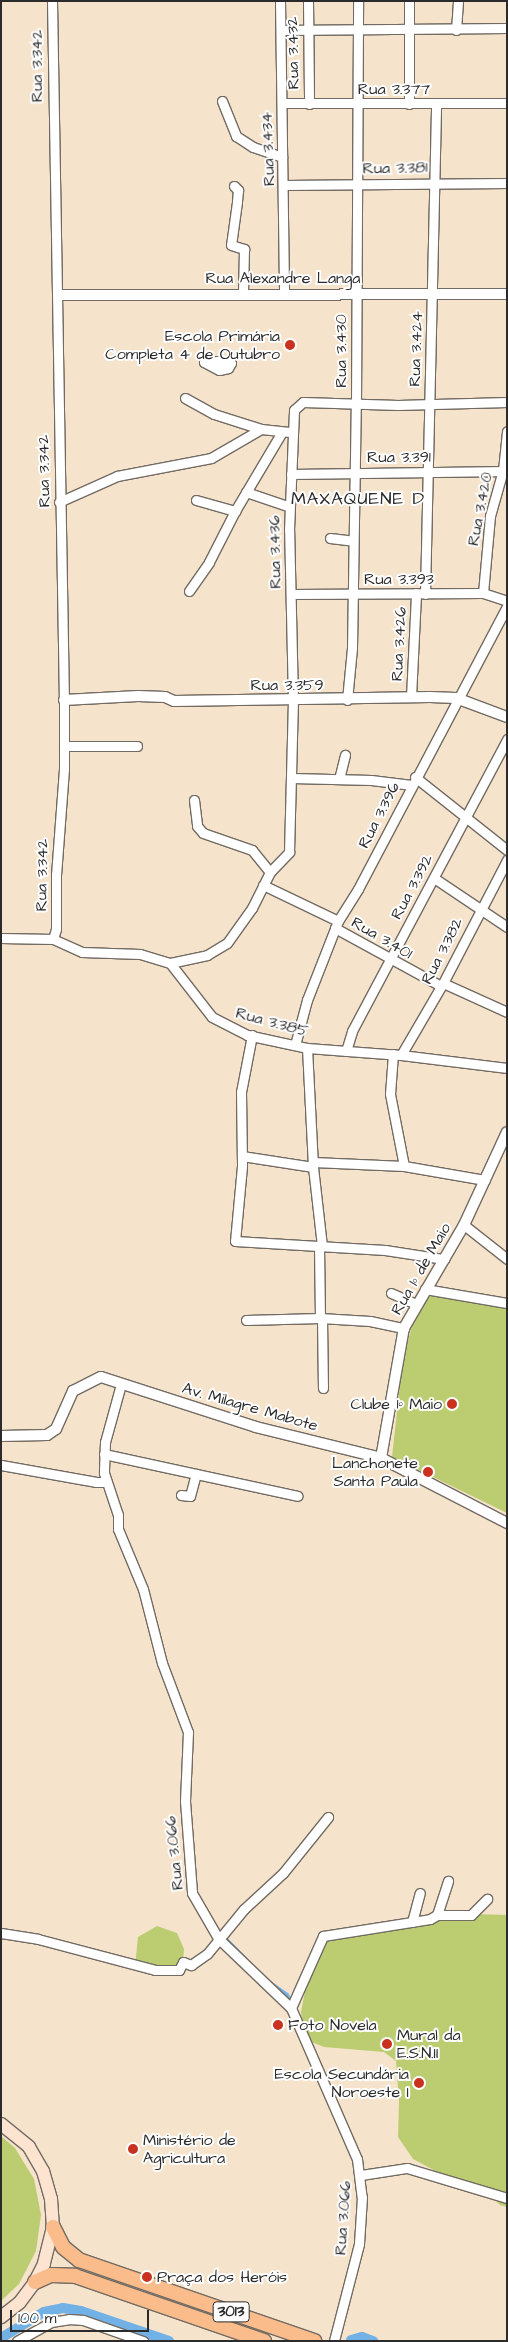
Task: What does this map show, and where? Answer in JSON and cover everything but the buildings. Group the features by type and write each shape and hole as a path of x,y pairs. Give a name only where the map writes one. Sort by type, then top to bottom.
{"main road":[{"path":"1,2124 29,2147 43,2172 51,2199 53,2227 44,2264 35,2282 19,2303 1,2317"},
{"name":"3013","path":"53,2227 63,2247 79,2260 314,2341"},
{"name":"3013","path":"35,2282 62,2273 142,2298 264,2341"}],"street":[{"name":"Rua 3.342","path":"52,1 59,295 59,502 64,700 64,746 56,875 56,929 53,939"},
{"name":"Rua 3.434","path":"280,1 284,295"},
{"name":"Rua 3.432","path":"308,1 309,104"},
{"name":"Rua 3.430","path":"347,700 355,472 358,1"},
{"path":"409,1 409,104"},
{"path":"456,30 458,1"},
{"path":"281,30 456,30 507,28"},
{"path":"222,102 236,136 253,147 282,157"},
{"name":"Rua 3.377","path":"282,103 357,105 507,103"},
{"name":"Rua 3.424","path":"420,594 428,473 436,182 436,104"},
{"name":"Rua 3.381","path":"284,185 436,182 507,183"},
{"path":"234,186 238,196 231,245 244,249 243,294"},
{"name":"Rua Alexandre Langa","path":"59,295 507,294"},
{"path":"185,398 214,414 262,429 292,432"},
{"path":"356,404 507,402"},
{"name":"Rua 3.436","path":"170,962 207,955 227,942 252,908 270,872 289,852 293,701 290,507 292,432 298,404 356,404"},
{"path":"59,502 117,476 211,458 262,429"},
{"name":"Rua 3.420","path":"484,593 490,516 505,470 507,431"},
{"path":"189,591 210,562 235,511 282,432"},
{"name":"Rua 3.391","path":"291,474 355,472 428,473 505,470"},
{"path":"246,492 290,507"},
{"path":"196,500 235,511"},
{"path":"330,538 353,541"},
{"name":"Rua 3.393","path":"291,594 484,593 507,601"},
{"name":"Rua 3.426","path":"411,697 420,594"},
{"name":"Rua 3.396","path":"295,1045 307,1000 336,924 358,889 456,698 507,606"},
{"name":"Rua 3.359","path":"64,700 138,696 166,697 174,701 456,698 507,717"},
{"name":"Rua 3.392","path":"346,1051 352,1031 507,739"},
{"path":"64,746 137,746"},
{"path":"339,779 346,755"},
{"path":"292,778 414,781 466,817 507,850"},
{"path":"194,800 197,826 203,833 252,850 270,872"},
{"name":"Rua 3.382","path":"397,1054 442,985 507,860"},
{"path":"434,878 507,927"},
{"name":"Rua 3.401","path":"263,885 336,924 390,961 507,1012"},
{"path":"1,938 53,939 82,952 140,954 170,962"},
{"name":"Rua 3.385","path":"170,962 212,1017 252,1036 307,1048 397,1054 507,1068"},
{"path":"252,1036 241,1092 242,1156 235,1241 407,1252 444,1259"},
{"path":"307,1048 313,1164 320,1246 324,1388"},
{"path":"397,1054 390,1094 404,1166"},
{"name":"Rua 1º de Maio","path":"381,1458 404,1328 416,1304 464,1225 507,1132"},
{"path":"242,1156 313,1164 404,1166 485,1180"},
{"path":"464,1225 507,1259"},
{"path":"425,1289 507,1303"},
{"path":"391,1294 416,1304"},
{"path":"246,1320 321,1318 370,1321 404,1328"},
{"name":"Av. Milagre Mabote","path":"1,1436 48,1435 56,1429 73,1391 101,1377 256,1427 381,1458 507,1523"},
{"name":"Rua 3.066","path":"122,1384 104,1454 106,1482 118,1515 118,1529 145,1597 162,1663 188,1732 185,1801 189,1875 192,1893 218,1938 291,2008 357,2159 361,2176 359,2244 334,2341"},
{"path":"104,1454 298,1496"},
{"path":"1,1465 106,1482"},
{"path":"181,1495 190,1496 196,1474"},
{"path":"1,1933 38,1939 166,1971 179,1970 183,1962 191,1965 207,1954 218,1938 283,1873 328,1817"},
{"path":"437,1915 448,1881"},
{"path":"412,1922 420,1893"},
{"path":"291,2008 323,1936 412,1922 437,1915 471,1916 487,1899"},
{"path":"361,2176 407,2168 507,2198"},
{"path":"19,2340 51,2322 69,2319 84,2320 143,2341"},
{"path":"19,2340 33,2341"}],"green space":[{"name":"Clube 1º Maio","path":"435,1293 507,1305 507,1513 392,1457 403,1357 413,1323 428,1298"},
{"name":"Escola Secundária Noroeste I","path":"438,1913 507,1915 507,2207 500,2205 484,2189 445,2176 413,2159 398,2137 399,2102 396,2061 384,2052 324,2047 309,2041 303,2025 301,2012 311,1960 320,1941"},
{"path":"157,1926 177,1933 184,1949 183,1962 176,1976 135,1967 138,1937"},
{"path":"1,2136 15,2148 34,2179 41,2215 36,2251 19,2284 1,2301"}],"waterway":[{"path":"225,1937 246,1959"},
{"path":"270,1982 287,1994 291,2001"},
{"path":"1,2337 44,2312 63,2308 81,2311 169,2341"},
{"path":"1,2338 44,2312 63,2308 81,2311 169,2341"},
{"path":"351,2340 362,2337 373,2341"}],"place":[{"name":"Escola Primária Completa 4 de Outubro","path":"290,345"},
{"name":"Clube 1º Maio","path":"452,1404"},
{"name":"Lanchonete Santa Paula","path":"428,1472"},
{"name":"Foto Novela","path":"278,2025"},
{"name":"Mural da E.S.N.II","path":"387,2044"},
{"name":"Escola Secundária Noroeste I","path":"419,2083"},
{"name":"Ministério de Agricultura","path":"133,2149"},
{"name":"Praça dos Heróis","path":"147,2277"}],"district":[{"name":"MAXAQUENE D","path":"358,499"}]}
